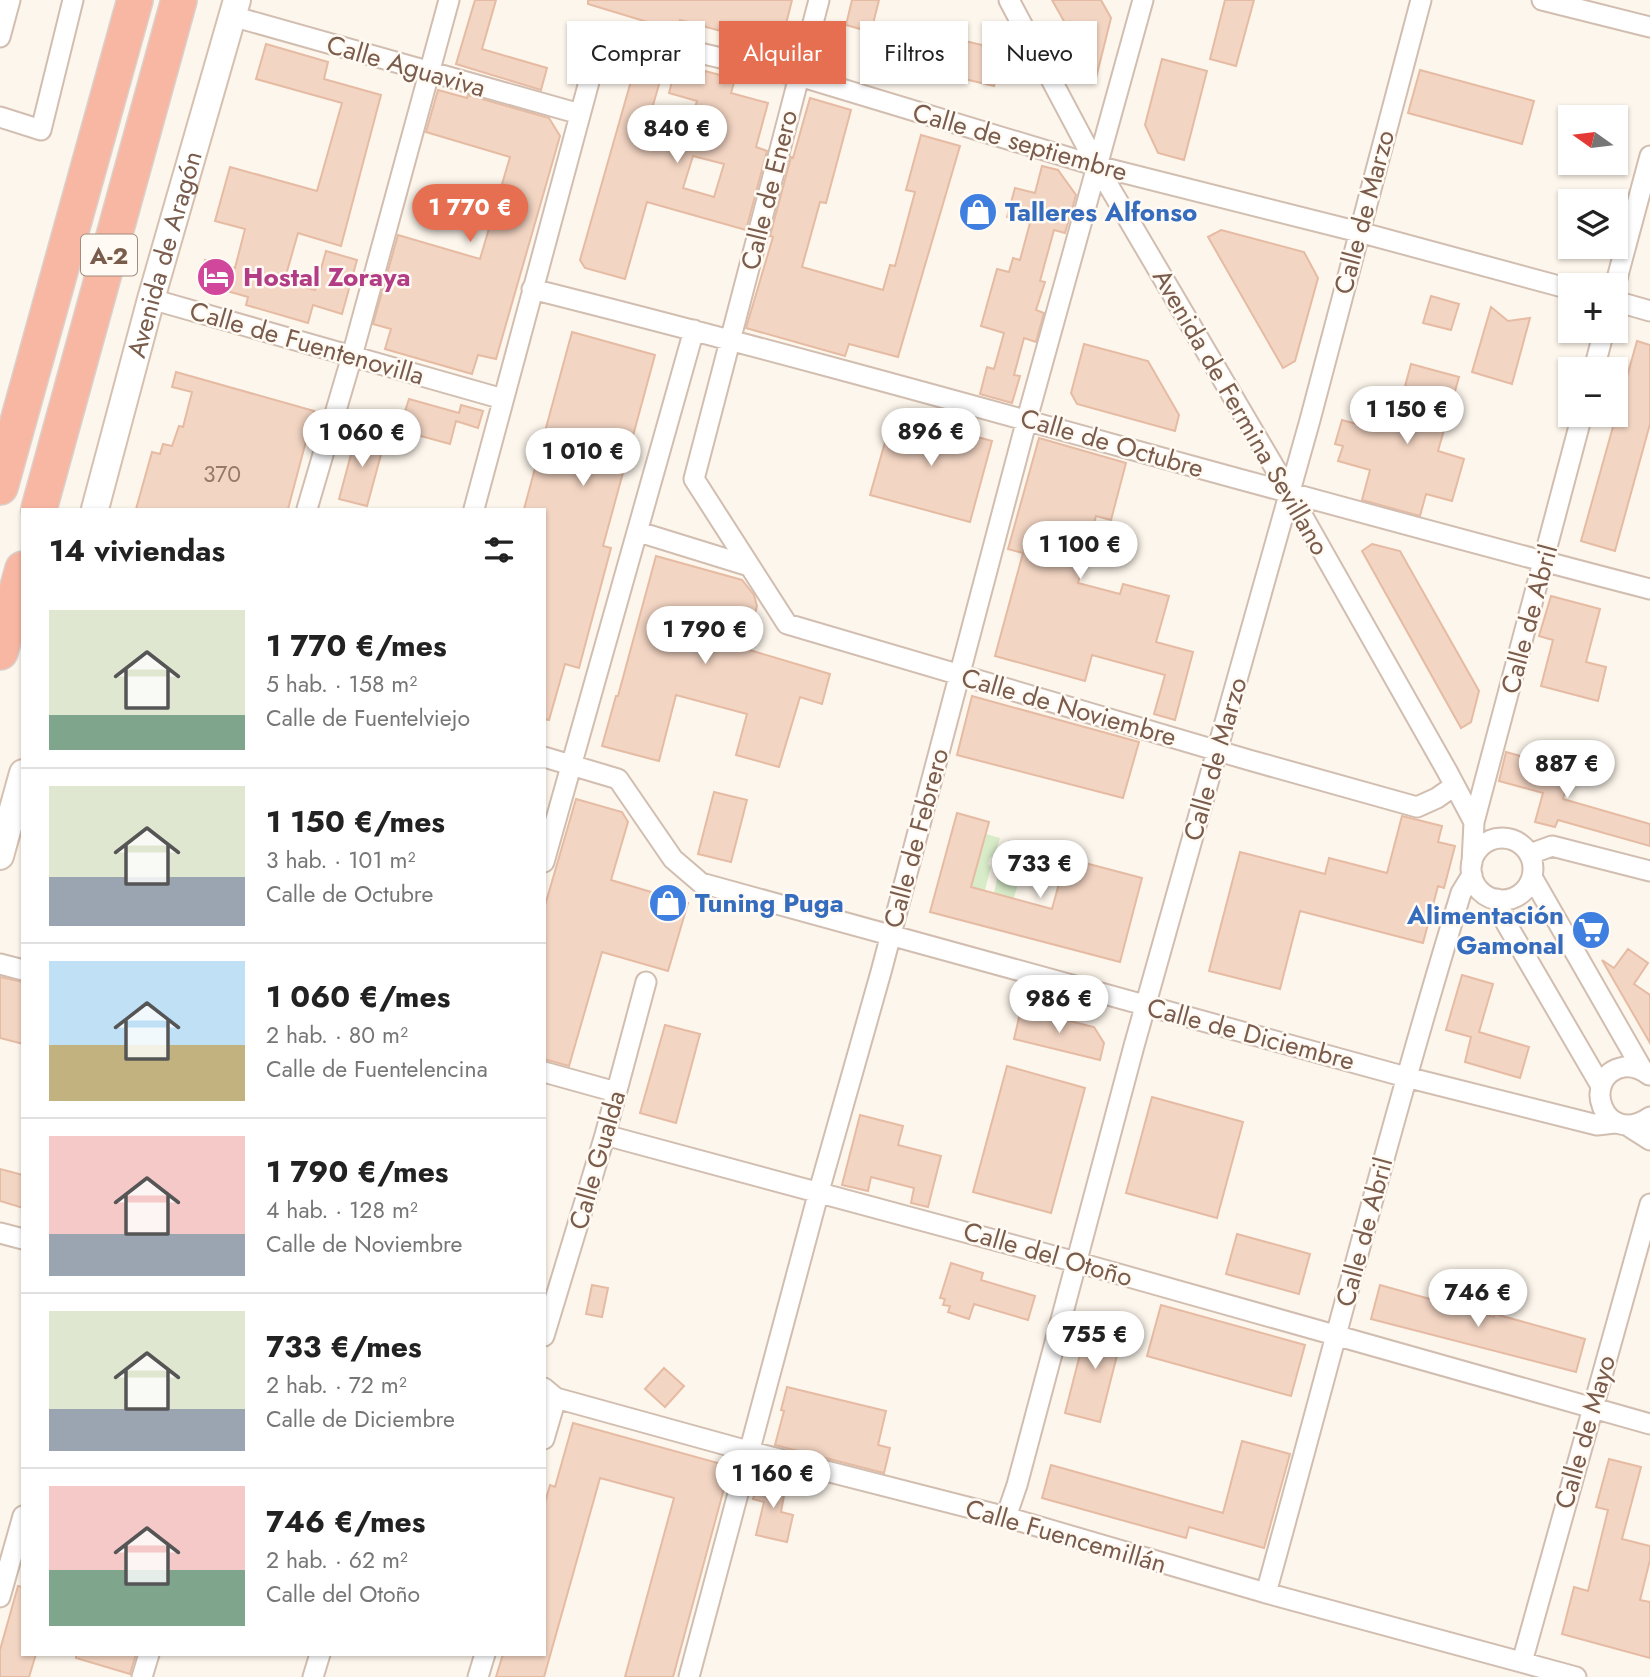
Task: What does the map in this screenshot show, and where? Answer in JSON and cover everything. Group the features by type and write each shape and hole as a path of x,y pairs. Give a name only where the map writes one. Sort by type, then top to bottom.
{"highway":[{"name":"A-2","path":"0,487 135,0"},
{"name":"A-2","path":"39,508 179,0"},
{"path":"0,652 21,576"}],"street":[{"path":"0,37 10,0"},
{"path":"0,117 41,130 73,0"},
{"path":"307,508 352,356 449,0"},
{"name":"Calle de Enero","path":"813,21 819,0"},
{"name":"Avenida de Fermina Sevillano","path":"1009,0 1097,166 1289,492 1474,822"},
{"name":"Calle de Febrero","path":"689,1677 748,1451 890,937 1027,419 1143,0"},
{"name":"Calle de Marzo","path":"1006,1517 1017,1486 1146,1005 1310,420 1421,0"},
{"path":"1542,0 1650,27"},
{"name":"Calle Aguaviva","path":"234,8 429,72 580,114"},
{"name":"Avenida de Aragón","path":"94,508 234,8"},
{"name":"Calle de septiembre","path":"580,114 597,52 622,35 719,57"},
{"name":"Calle de Enero","path":"730,340 797,84"},
{"name":"Calle de septiembre","path":"825,84 1097,166 1558,286"},
{"path":"474,508 580,114"},
{"path":"1618,273 1650,156"},
{"name":"Calle de Octubre","path":"532,289 1027,419 1650,589"},
{"name":"Calle de Fuentenovilla","path":"151,299 503,399"},
{"path":"1628,305 1650,311"},
{"path":"546,855 694,330"},
{"name":"Calle de Noviembre","path":"730,340 694,479 787,624 1418,807 1454,786"},
{"name":"Calle de Abril","path":"1474,822 1579,427"},
{"path":"639,532 749,566"},
{"name":"Calle de Diciembre","path":"546,758 618,779 673,859 701,883 1406,1077 1597,1125 1621,1124"},
{"path":"0,856 21,780"},
{"path":"1474,822 1508,838 1517,841 1530,854 1532,877 1519,895 1497,899 1481,891 1472,869 1474,822"},
{"path":"1472,869 1476,852 1485,843 1496,838 1508,838"},
{"path":"1530,854 1552,846 1650,871"},
{"name":"Calle de Abril","path":"1266,1592 1406,1077 1461,893 1472,869"},
{"path":"1532,877 1646,1073"},
{"path":"1497,899 1506,923 1601,1086"},
{"path":"0,964 21,969"},
{"name":"Calle Gualda","path":"546,1329 605,1135 646,982"},
{"path":"1646,1073 1630,1066 1618,1069 1608,1076 1601,1086 1599,1100 1605,1113 1650,1140"},
{"path":"546,1073 616,1092"},
{"path":"1621,1124 1640,1124 1650,1117"},
{"name":"Calle del Otoño","path":"605,1135 1076,1262 1650,1424"},
{"name":"Calle de Mayo","path":"1522,1662 1650,1203"},
{"path":"0,1233 21,1238"},
{"path":"546,1424 550,1393"},
{"name":"Calle Fuencemillán","path":"550,1393 748,1451 1006,1517 1576,1677"},
{"path":"0,1597 21,1523"},
{"path":"142,1677 148,1656"},
{"path":"313,1677 319,1656"},
{"path":"478,1677 484,1656"}],"green space":[{"path":"986,834 1000,838 995,855 990,858 988,864 991,867 985,890 971,887"},
{"path":"1008,840 1028,846 1014,898 994,893 999,871 1004,869 1006,862 1003,858"}],"building":[{"path":"475,0 496,0 482,49 547,68 541,90 456,64"},
{"path":"588,0 792,0 787,21 719,21 719,30 705,27 705,21 644,21 588,4"},
{"path":"852,0 879,0 874,21 860,21 860,29 846,25"},
{"path":"1052,0 1101,0 1111,18 1097,74 1097,21 1064,21"},
{"path":"1225,0 1254,0 1236,66 1210,59"},
{"path":"968,42 982,45 982,83 968,80"},
{"path":"266,44 328,62 324,79 381,95 341,246 298,233 284,282 315,290 326,251 357,260 342,314 313,305 308,323 246,305 248,297 199,283 205,260 235,268 245,229 215,221 230,167 317,191 342,103 256,79"},
{"path":"1162,59 1207,71 1184,160 1158,153 1145,125"},
{"path":"1420,70 1534,101 1522,144 1408,113"},
{"path":"705,71 719,75 719,84 734,84 731,93 768,103 756,147 767,151 746,230 647,202 625,279 585,268 580,260 630,84 659,84 649,119 688,129 697,101 669,93 671,84 705,84","holes":["693,156 724,164 714,197 683,188"]},
{"path":"438,90 467,98 468,95 549,118 560,136 496,359 478,355 472,374 385,349 391,329 373,324 398,235 480,259 510,157 426,132"},
{"path":"810,98 851,110 826,203 820,202 802,267 883,290 890,265 895,266 915,192 906,190 921,135 960,146 898,357 849,344 845,356 746,328 773,237 770,236 791,157 793,158"},
{"path":"1042,166 1058,170 1076,195 1065,233 1054,230 1040,281 1045,282 1036,310 1044,313 1036,342 1024,338 1014,375 1020,376 1012,403 980,394 987,367 994,369 1004,333 981,326 997,269 1009,272 1013,258 1020,260 1030,223 1007,217 1015,188 1035,193"},
{"path":"1221,230 1304,252 1318,278 1295,361 1283,368 1208,237"},
{"path":"1431,296 1459,304 1451,330 1423,323"},
{"path":"1491,307 1508,321 1530,318 1512,384 1472,372"},
{"path":"572,332 655,355 603,546 611,548 579,668 565,664 549,720 546,719 546,508 524,508"},
{"path":"1637,341 1650,345 1650,424 1615,551 1581,541 1613,427 1628,427 1628,373"},
{"path":"1084,344 1148,361 1179,415 1175,431 1077,404 1071,393"},
{"path":"1411,364 1459,377 1438,451 1464,459 1452,501 1426,494 1420,516 1362,500 1370,470 1338,461 1343,446 1335,444 1342,420 1382,431 1389,402 1400,405"},
{"path":"176,372 314,411 288,508 136,508 152,452 160,454 163,444 172,446 179,426 183,427 192,392 172,387"},
{"path":"409,399 459,413 461,405 483,411 478,428 456,421 450,444 399,430"},
{"path":"893,414 992,441 970,522 870,495"},
{"path":"357,432 385,440 367,506 339,499"},
{"path":"1039,438 1126,463 1111,520 1096,516 1078,583 1120,594 1123,584 1169,596 1156,642 1193,652 1175,720 1154,714 1165,675 1092,655 1085,681 995,656 1023,553 1008,549"},
{"path":"1372,544 1400,551 1479,691 1471,722 1461,728 1362,551"},
{"path":"656,556 742,580 754,595 757,606 746,649 830,674 822,704 800,697 779,767 736,755 747,714 676,695 659,761 602,746"},
{"path":"1551,596 1600,609 1586,662 1606,667 1598,701 1541,686 1553,640 1539,636"},
{"path":"972,696 1139,742 1123,798 957,755"},
{"path":"1506,752 1571,770 1563,799 1650,824 1650,846 1558,820 1555,827 1535,822 1543,793 1499,781"},
{"path":"714,792 747,800 731,862 698,854"},
{"path":"576,799 622,812 628,822 611,880 688,903 668,971 602,952 569,1066 546,1060 546,902"},
{"path":"957,813 989,822 971,887 1052,909 1066,858 1142,878 1120,962 930,912"},
{"path":"1402,816 1442,826 1438,842 1455,846 1444,888 1438,886 1423,943 1300,911 1280,989 1209,971 1240,852 1325,874 1329,858 1387,873"},
{"path":"1628,949 1648,963 1634,984 1650,995 1650,1043 1602,960 1614,968"},
{"path":"1462,975 1493,984 1479,1032 1529,1047 1520,1078 1465,1062 1471,1037 1446,1030"},
{"path":"0,977 21,982 21,1043 0,1038"},
{"path":"1021,1009 1094,1027 1104,1043 1100,1060 1014,1039"},
{"path":"665,1025 700,1034 676,1123 640,1113"},
{"path":"1007,1066 1085,1088 1051,1213 973,1192"},
{"path":"1152,1097 1243,1122 1217,1218 1126,1193"},
{"path":"860,1115 903,1126 898,1145 941,1156 928,1207 911,1203 914,1188 871,1177 868,1191 842,1185"},
{"path":"0,1169 21,1174 21,1207 0,1201"},
{"path":"1237,1234 1310,1254 1299,1294 1226,1274"},
{"path":"951,1263 983,1273 981,1280 1035,1296 1028,1320 974,1304 969,1319 948,1312 950,1306 943,1305 945,1299 940,1298"},
{"path":"592,1285 608,1288 602,1317 586,1314"},
{"path":"1380,1285 1585,1339 1576,1372 1371,1319"},
{"path":"1161,1305 1305,1345 1291,1396 1147,1356"},
{"path":"1089,1319 1124,1328 1100,1422 1065,1413"},
{"path":"664,1368 684,1386 665,1407 645,1389"},
{"path":"787,1387 886,1411 878,1445 890,1448 884,1473 775,1445"},
{"path":"573,1423 718,1463 726,1481 673,1677 625,1677 674,1498 600,1478 544,1677 496,1677 502,1656 546,1656 546,1499 550,1485 555,1487"},
{"path":"1242,1441 1290,1454 1264,1548 1189,1527 1186,1538 1042,1498 1051,1465 1223,1513"},
{"path":"1609,1459 1641,1467 1622,1539 1650,1546 1650,1560 1640,1600 1650,1602 1650,1658 1562,1634 1574,1587 1588,1591 1608,1510 1596,1507"},
{"path":"775,1476 787,1479 781,1512 793,1515 787,1542 756,1535 764,1502 753,1499 757,1486"},
{"path":"18,1586 21,1587 21,1656 35,1656 29,1677 0,1677 0,1650"},
{"path":"76,1656 135,1656 130,1674"}],"place":[{"name":"Talleres Alfonso","path":"978,212"},
{"name":"Hostal Zoraya","path":"216,277"},
{"name":"Tuning Puga","path":"668,903"},
{"name":"Alimentación Gamonal","path":"1591,930"}]}
